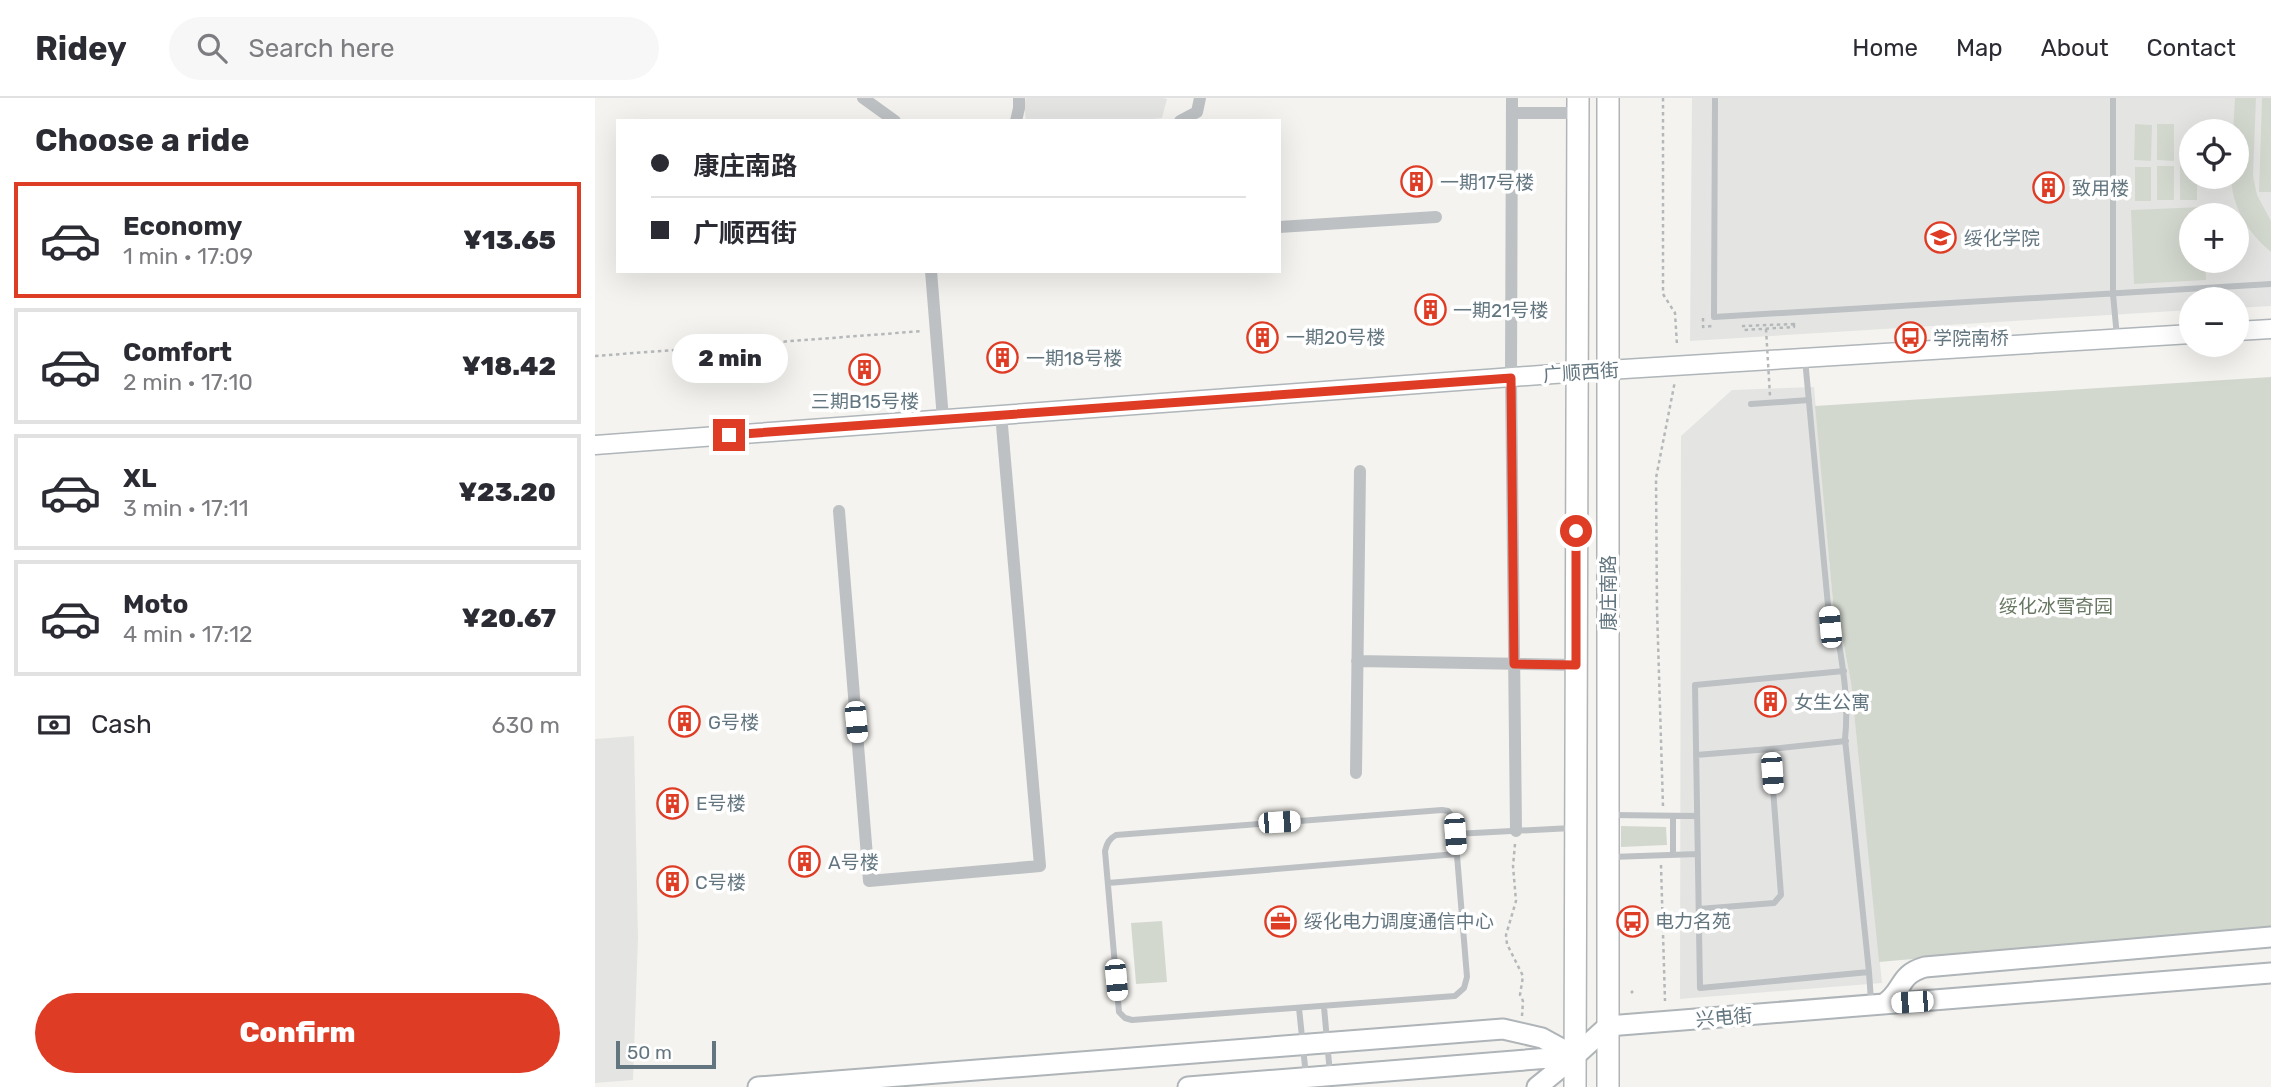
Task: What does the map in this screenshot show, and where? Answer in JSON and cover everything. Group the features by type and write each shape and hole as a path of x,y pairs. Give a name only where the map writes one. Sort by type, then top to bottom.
{"highway":[{"name":"康庄南路","path":"1608,98 1608,1087"},
{"name":"康庄南路","path":"1575,1087 1578,106"}],"main road":[{"path":"2249,330 2271,329"},
{"name":"广顺西街","path":"595,445 1608,370 2179,335"},
{"path":"1878,1005 1893,998 1907,974 1925,967 2271,937"},
{"name":"兴电街","path":"1608,1026 2271,974"},
{"path":"1537,1087 1608,1026"},
{"path":"758,1087 1503,1029 1542,1038 1575,1056"},
{"path":"1188,1087 1575,1056"}],"street":[{"path":"1016,119 1019,98"},
{"path":"1198,116 1200,98"},
{"path":"1512,98 1511,378 1516,831"},
{"path":"867,99 892,119"},
{"path":"1512,113 1578,106"},
{"path":"1281,227 1436,217"},
{"path":"931,273 943,419"},
{"path":"839,511 869,881 1040,866 1001,414"},
{"path":"1356,773 1360,471"},
{"path":"1357,661 1576,665"}],"lane":[{"path":"1715,98 1714,317 2271,284"},
{"path":"2113,98 2113,294 2117,338"},
{"path":"1805,357 1830,627 1837,631 1844,671 1848,712 1846,741 1869,972 1878,1005"},
{"path":"1751,404 1809,400"},
{"path":"1844,671 1695,685 1700,988 1869,972"},
{"path":"1696,755 1846,741"},
{"path":"1699,909 1774,903 1781,895 1770,749"},
{"path":"1442,810 1448,811 1454,819 1457,854 1467,978 1460,992 1449,998 1132,1020 1119,1012 1106,844 1117,835 1442,810"},
{"path":"1609,815 1697,817"},
{"path":"1673,816 1673,855"},
{"path":"1455,834 1576,828"},
{"path":"1108,883 1457,854"},
{"path":"1609,857 1698,854"},
{"path":"1324,1007 1330,1076"},
{"path":"1299,1008 1306,1078"}],"path":[{"path":"1663,98 1663,295 1675,313 1677,345"},
{"path":"1703,313 1703,327 1716,326"},
{"path":"1742,324 1796,321"},
{"path":"1765,327 1743,326 1744,330 1765,327 1773,325 1794,324 1794,327 1765,327"},
{"path":"1765,327 1770,396"},
{"path":"595,356 936,330"},
{"path":"1663,816 1656,478 1675,381"},
{"path":"1516,831 1513,866 1517,901 1506,935 1507,944 1523,976 1520,995 1523,1001 1521,1022"},
{"path":"1661,855 1665,1001"}],"shaded area":[{"path":"1026,98 1167,99 1162,118 1152,119 1026,119"},
{"name":"绥化学院","path":"1692,98 2271,98 2271,306 2249,307 2249,287 2179,287 2179,311 1690,341"},
{"path":"1814,387 1835,624 1841,630 1851,683 1882,983 1680,999 1681,436 1732,390"},
{"path":"634,736 638,938 633,1080 595,1083 595,739"}],"green space":[{"path":"2235,98 2256,98 2253,176 2257,195 2271,221 2271,252 2249,228 2249,203 2236,203 2234,199 2232,189 2249,189 2249,119 2234,119"},
{"path":"2262,98 2271,98 2271,192 2259,192"},
{"path":"2135,124 2152,125 2151,161 2134,160"},
{"path":"2157,124 2174,124 2174,161 2157,160"},
{"path":"2157,166 2174,166 2174,200 2157,200"},
{"path":"2135,167 2151,167 2151,201 2135,201"},
{"path":"2180,189 2197,189 2197,200 2180,200"},
{"path":"2179,208 2179,273 2206,273 2206,280 2134,284 2131,210"},
{"name":"绥化冰雪奇园","path":"2271,377 2271,927 1879,962 1851,683 1841,630 1835,624 1815,406"},
{"path":"1621,826 1666,827 1667,845 1621,847"},
{"path":"1162,921 1167,982 1136,984 1131,923"}],"place":[{"name":"一期17号楼","path":"1417,182"},
{"name":"致用楼","path":"2049,188"},
{"name":"绥化学院","path":"1941,238"},
{"name":"一期21号楼","path":"1430,310"},
{"name":"一期20号楼","path":"1263,337"},
{"name":"学院南桥","path":"1910,338"},
{"name":"一期18号楼","path":"1003,358"},
{"name":"三期B15号楼","path":"865,370"},
{"name":"女生公寓","path":"1771,702"},
{"name":"G号楼","path":"685,722"},
{"name":"E号楼","path":"673,803"},
{"name":"A号楼","path":"805,862"},
{"name":"C号楼","path":"672,882"},
{"name":"绥化电力调度通信中心","path":"1281,921"},
{"name":"电力名苑","path":"1632,921"}],"route":[{"path":"729,435 1511,378 1514,664 1576,665 1576,531"}]}
